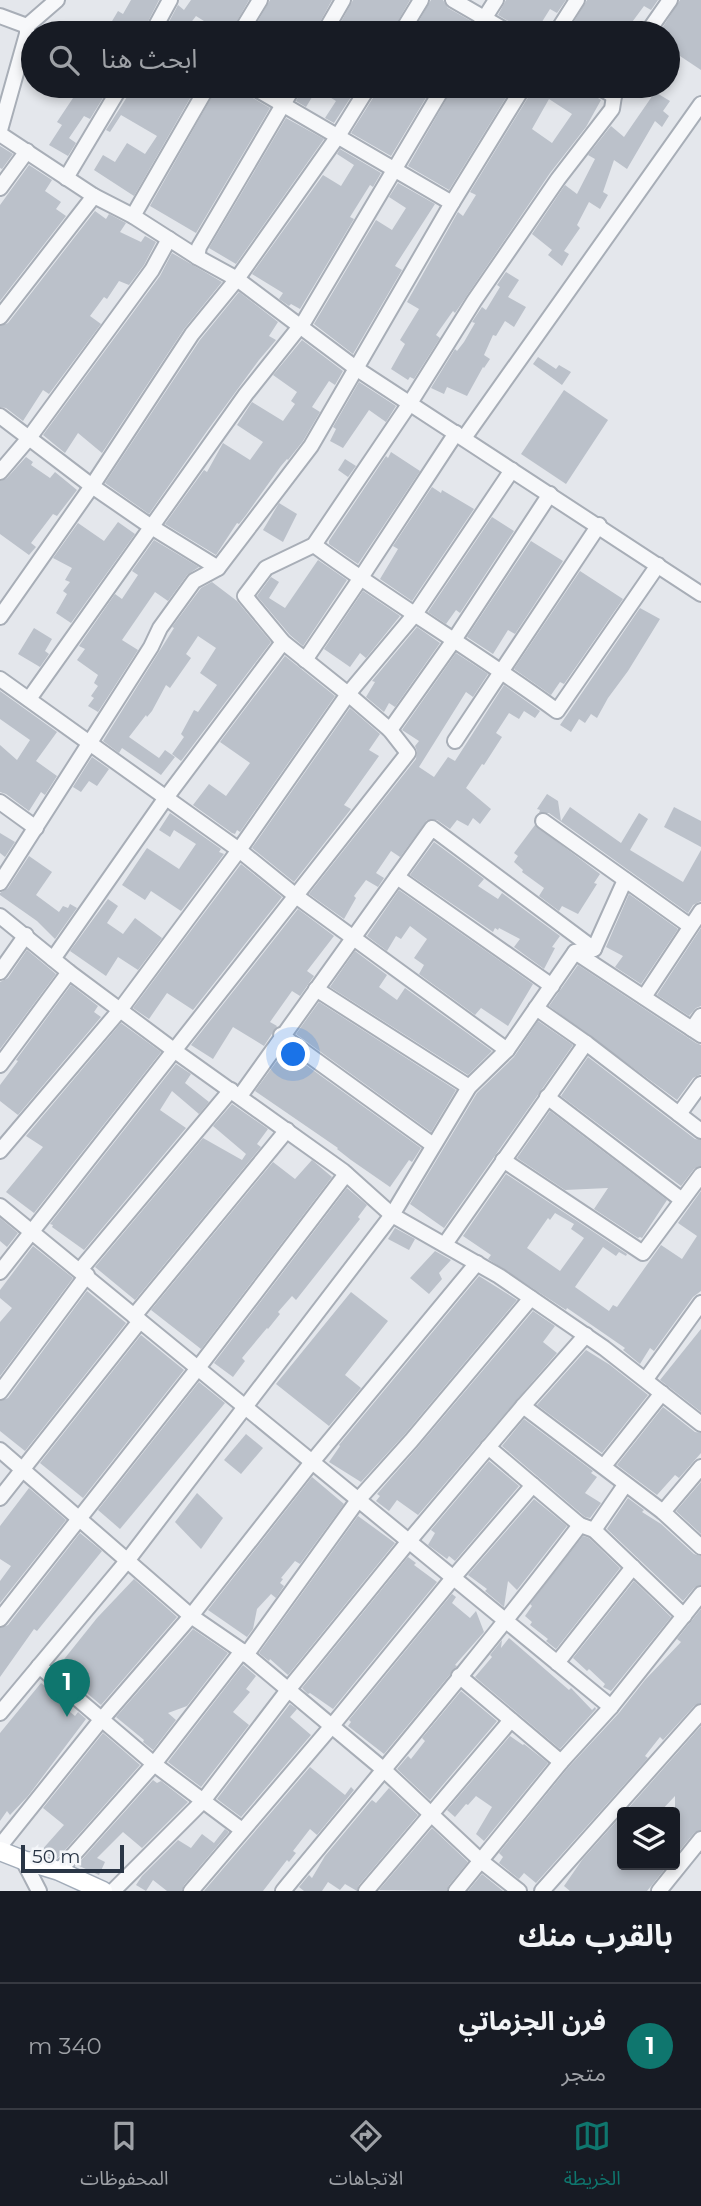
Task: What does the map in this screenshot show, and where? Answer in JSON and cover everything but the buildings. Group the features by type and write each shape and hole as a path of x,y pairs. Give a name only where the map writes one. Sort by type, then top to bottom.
{"main road":[{"path":"0,1848 23,1860 59,1871 103,1891"}],"street":[{"path":"33,21 57,0"},
{"path":"160,21 170,0"},
{"path":"247,21 260,0"},
{"path":"331,21 343,0"},
{"path":"408,21 421,0"},
{"path":"453,0 489,21"},
{"path":"482,21 496,0"},
{"path":"564,21 577,0"},
{"path":"655,21 670,0"},
{"path":"0,16 21,24"},
{"path":"21,56 0,132 94,196 237,279 357,369 701,594"},
{"path":"66,178 114,98"},
{"path":"132,216 201,98"},
{"path":"271,98 452,203"},
{"path":"197,257 199,247 287,98"},
{"path":"0,617 92,486 192,334 237,279 338,136 362,98"},
{"path":"29,699 246,394 299,328 437,98"},
{"path":"0,883 174,608 194,581 218,568 311,446 452,203 517,98"},
{"path":"0,1272 408,753 390,730 283,642 245,596 266,568 314,545 410,403 474,301 558,179 611,109 614,98"},
{"path":"305,660 460,435 701,104"},
{"path":"0,188 27,151"},
{"path":"0,317 94,196"},
{"path":"0,472 29,438 152,270 169,239"},
{"path":"0,416 92,486 218,568"},
{"path":"0,1151 120,1010 239,850 348,694 415,614 512,470"},
{"path":"390,730 454,640 550,494"},
{"path":"455,741 598,525"},
{"path":"314,545 360,579 502,671 557,711 658,565"},
{"path":"53,959 165,799 283,642"},
{"path":"0,679 239,850 296,896 507,1050"},
{"path":"0,802 36,828"},
{"path":"543,821 691,926"},
{"path":"0,1392 84,1273 281,1035 432,828 594,949"},
{"path":"397,877 551,986"},
{"path":"594,949 625,880"},
{"path":"644,997 701,911"},
{"path":"0,916 69,972 346,1174 392,1215 531,1297 646,1379 701,1424"},
{"path":"0,972 26,935"},
{"path":"0,1713 127,1561 392,1215 469,1087 507,1050 575,952 594,949"},
{"path":"575,952 697,1032 701,1016"},
{"path":"0,1065 69,972"},
{"path":"316,989 469,1087"},
{"path":"536,1008 701,1131"},
{"path":"281,1035 433,1145"},
{"path":"445,1244 586,1043"},
{"path":"679,1114 701,1084"},
{"path":"547,1097 682,1200"},
{"path":"0,1498 286,1130"},
{"path":"503,1160 643,1253 701,1175"},
{"path":"0,1619 198,1368 346,1174"},
{"path":"0,1206 611,1707"},
{"path":"0,1848 101,1720 191,1616 312,1462 477,1263"},
{"path":"59,1871 155,1764 244,1653 358,1500 531,1297"},
{"path":"646,1379 701,1303"},
{"path":"113,1891 203,1801 288,1690 409,1541 586,1335"},
{"path":"604,1466 662,1393"},
{"path":"523,1406 663,1512 701,1547"},
{"path":"488,1447 633,1567 684,1616"},
{"path":"0,1450 191,1616 244,1653 383,1769 481,1861 519,1891"},
{"path":"663,1512 701,1467"},
{"path":"191,1891 533,1485"},
{"path":"283,1891 459,1676 625,1485"},
{"path":"557,1663 633,1567"},
{"path":"456,1891 561,1762 611,1707 701,1594"},
{"path":"38,1666 155,1764 242,1830"},
{"path":"459,1676 561,1762"},
{"path":"542,1891 701,1712"},
{"path":"366,1891 511,1720"},
{"path":"659,1891 701,1839"},
{"path":"23,1860 39,1891"}],"place":[{"name":"فرن الجزماتي","path":"67,1717"}]}
